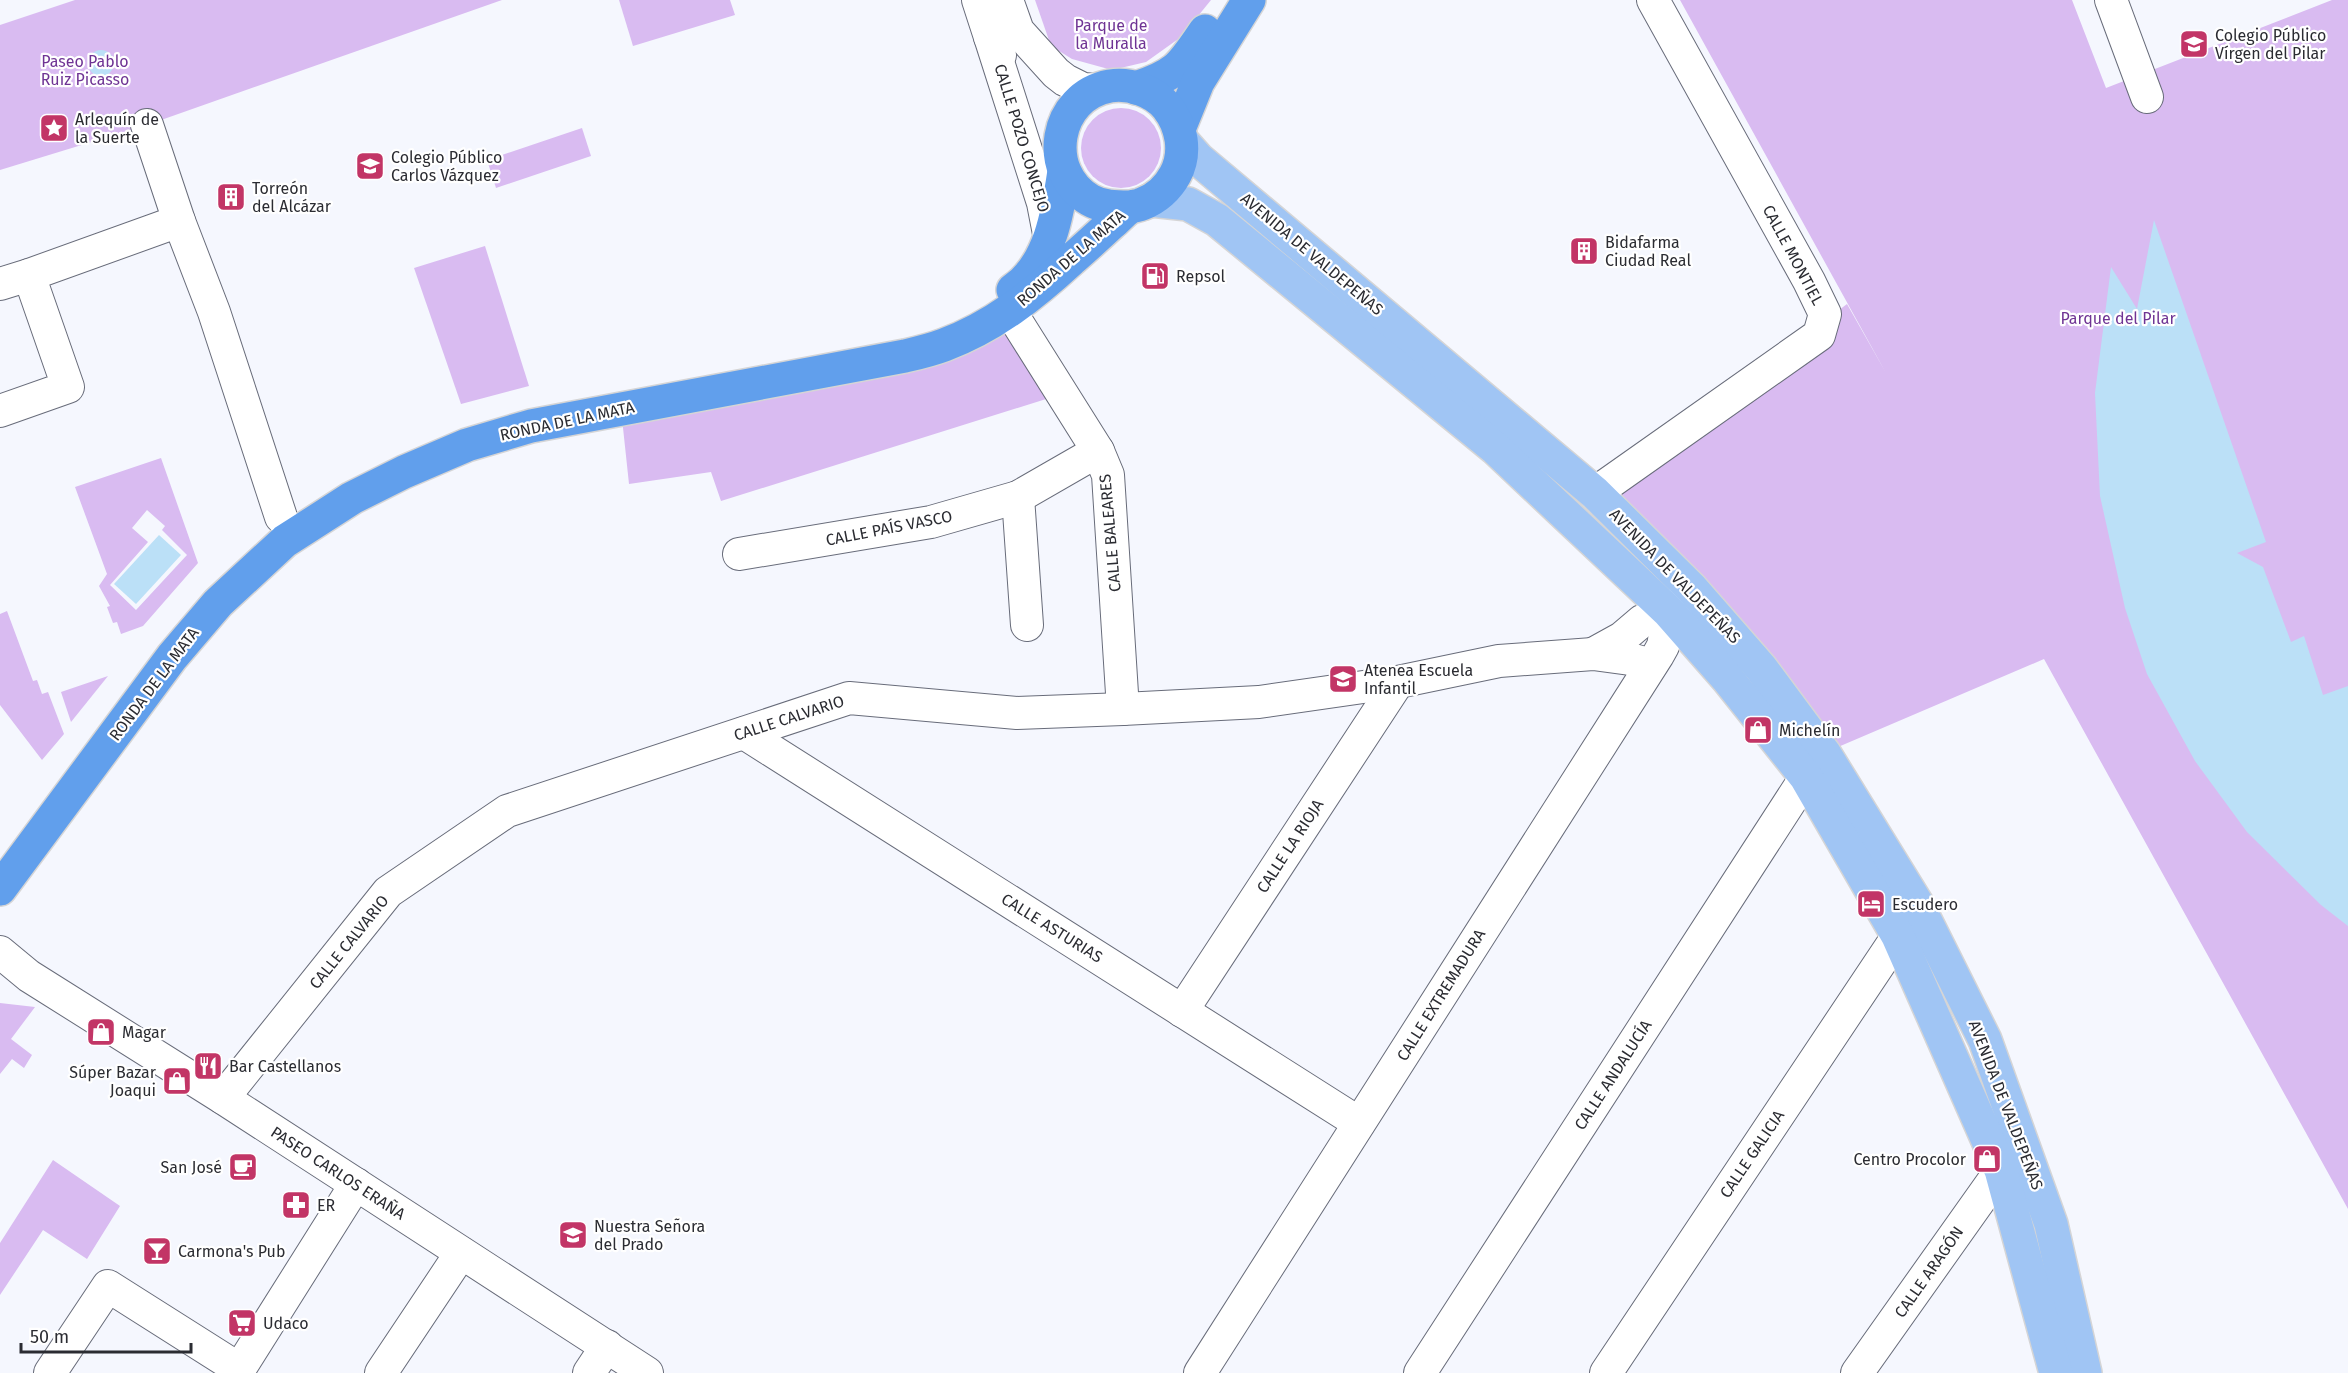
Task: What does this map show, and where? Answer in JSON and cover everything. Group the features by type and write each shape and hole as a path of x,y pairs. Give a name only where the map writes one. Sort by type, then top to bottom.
{"highway":[{"path":"1136,88 1161,79 1181,66 1227,0"},
{"path":"1180,135 1198,82 1249,0"},
{"path":"1110,86 1136,88 1151,93 1173,114 1180,135 1181,159 1175,175 1165,189 1140,204 1109,207 1090,201 1075,188 1061,161 1060,132 1068,114 1080,100 1097,90 1110,86"},
{"name":"RONDA DE LA MATA","path":"0,856 7,850 101,717 200,589 281,518 369,464 459,426 621,390 904,341 940,331 975,316 1020,285 1044,252 1050,239 1061,161"},
{"name":"RONDA DE LA MATA","path":"0,889 172,657 218,603 285,541 351,498 467,445 531,426 904,356 944,345 985,327 1010,311 1140,204"}],"main road":[{"name":"AVENIDA DE VALDEPEÑAS","path":"1180,135 1198,159 1595,493 1692,589 1761,668 1824,753 1917,904 1985,1040 2051,1224 2085,1373"},
{"name":"AVENIDA DE VALDEPEÑAS","path":"1140,204 1188,204 1217,220 1495,448 1669,612 1727,678 1806,777 1898,936 2001,1170 2056,1373"}],"street":[{"name":"CALLE POZO CONCEJO","path":"978,0 1043,203 1050,239"},
{"path":"1007,0 1018,31 1056,73 1083,89 1097,90"},
{"name":"CALLE MONTIEL","path":"1595,493 1819,335 1825,314 1809,281 1653,0"},
{"path":"2111,0 2147,97"},
{"name":"CALLE POZO CONCEJO","path":"990,37 1041,131 1061,161"},
{"path":"147,125 179,221 214,312 281,518"},
{"path":"0,411 68,387 14,280 179,221"},
{"name":"CALLE BALEARES","path":"1010,311 1098,451 1108,475 1123,709"},
{"name":"CALLE PAÍS VASCO","path":"739,554 931,522 1018,497 1098,451"},
{"path":"1018,497 1027,625"},
{"path":"1669,612 1692,589"},
{"name":"CALLE CALVARIO","path":"1593,654 1622,638 1642,621 1669,612"},
{"name":"CALLE EXTREMADURA","path":"1200,1373 1663,646 1669,612"},
{"name":"CALLE CALVARIO","path":"223,1098 388,892 507,811 849,698 1017,713 1123,709 1259,702 1398,682 1499,660 1593,654 1630,659 1651,665"},
{"name":"CALLE LA RIOJA","path":"1182,1011 1398,682"},
{"name":"CALLE ASTURIAS","path":"744,733 1359,1123"},
{"name":"CALLE ANDALUCÍA","path":"1420,1373 1806,777"},
{"name":"CALLE GALICIA","path":"1606,1373 1898,936"},
{"name":"PASEO CARLOS ERAÑA","path":"0,952 14,974 223,1098 646,1373"},
{"name":"CALLE ARAGÓN","path":"1857,1373 2001,1170"},
{"path":"50,1373 108,1287 238,1371 356,1185"},
{"path":"381,1373 460,1253"},
{"path":"589,1373 607,1346"}],"green space":[{"name":"Paseo Pablo Ruiz Picasso","path":"75,0 502,0 147,125 0,170 0,25"},
{"path":"619,0 730,0 735,15 633,46"},
{"name":"Parque de la Muralla","path":"1035,0 1211,0 1181,37 1146,62 1112,70 1072,59 1051,46"},
{"name":"Parque del Pilar","path":"1680,0 2072,0 2106,88 2332,0 2348,0 2348,1209 2044,659 1824,753 1595,493 1847,304 1886,373"},
{"path":"1113,108 1129,108 1150,119 1161,140 1161,156 1150,177 1129,188 1113,188 1099,182 1087,170 1081,156 1081,140 1087,126 1099,114"},
{"path":"582,128 591,156 496,188 487,160"},
{"path":"485,246 529,386 461,404 414,268"},
{"path":"1022,330 1062,394 721,501 711,472 629,484 621,409"},
{"path":"161,458 198,563 143,626 121,634 117,622 113,623 107,607 110,606 99,586 107,574 75,487","holes":["147,510 165,526 162,530 187,555 136,610 110,585 148,542 132,528"]},
{"path":"7,611 33,681 37,680 42,694 48,692 64,734 42,760 0,705 0,614"},
{"path":"108,676 71,722 61,692"},
{"path":"0,1003 35,1007 11,1039 32,1055 24,1068 12,1059 0,1074"},
{"path":"53,1160 120,1206 87,1259 43,1230 0,1295 0,1243"}],"water":[{"path":"101,50 110,54 114,63 110,72 101,76 92,72 88,63 92,54"},
{"path":"2154,220 2266,542 2237,553 2263,567 2291,642 2304,636 2323,695 2348,686 2348,926 2321,905 2247,832 2195,761 2147,674 2125,608 2100,496 2095,393 2111,267 2137,309"},
{"path":"159,535 181,555 136,604 114,584"}],"place":[{"name":"Colegio Público Vírgen del Pilar","path":"2194,44"},
{"name":"Arlequín de la Suerte","path":"54,128"},
{"name":"Colegio Público Carlos Vázquez","path":"370,166"},
{"name":"Torreón del Alcázar","path":"231,197"},
{"name":"Bidafarma Ciudad Real","path":"1584,251"},
{"name":"Repsol","path":"1155,276"},
{"name":"Atenea Escuela Infantil","path":"1343,679"},
{"name":"Michelín","path":"1758,730"},
{"name":"Escudero","path":"1871,904"},
{"name":"Magar","path":"101,1032"},
{"name":"Bar Castellanos","path":"208,1066"},
{"name":"Súper Bazar Joaqui","path":"177,1081"},
{"name":"Centro Procolor","path":"1987,1159"},
{"name":"San José","path":"243,1167"},
{"name":"ER","path":"296,1205"},
{"name":"Nuestra Señora del Prado","path":"573,1235"},
{"name":"Carmona's Pub","path":"157,1251"},
{"name":"Udaco","path":"242,1323"}]}
